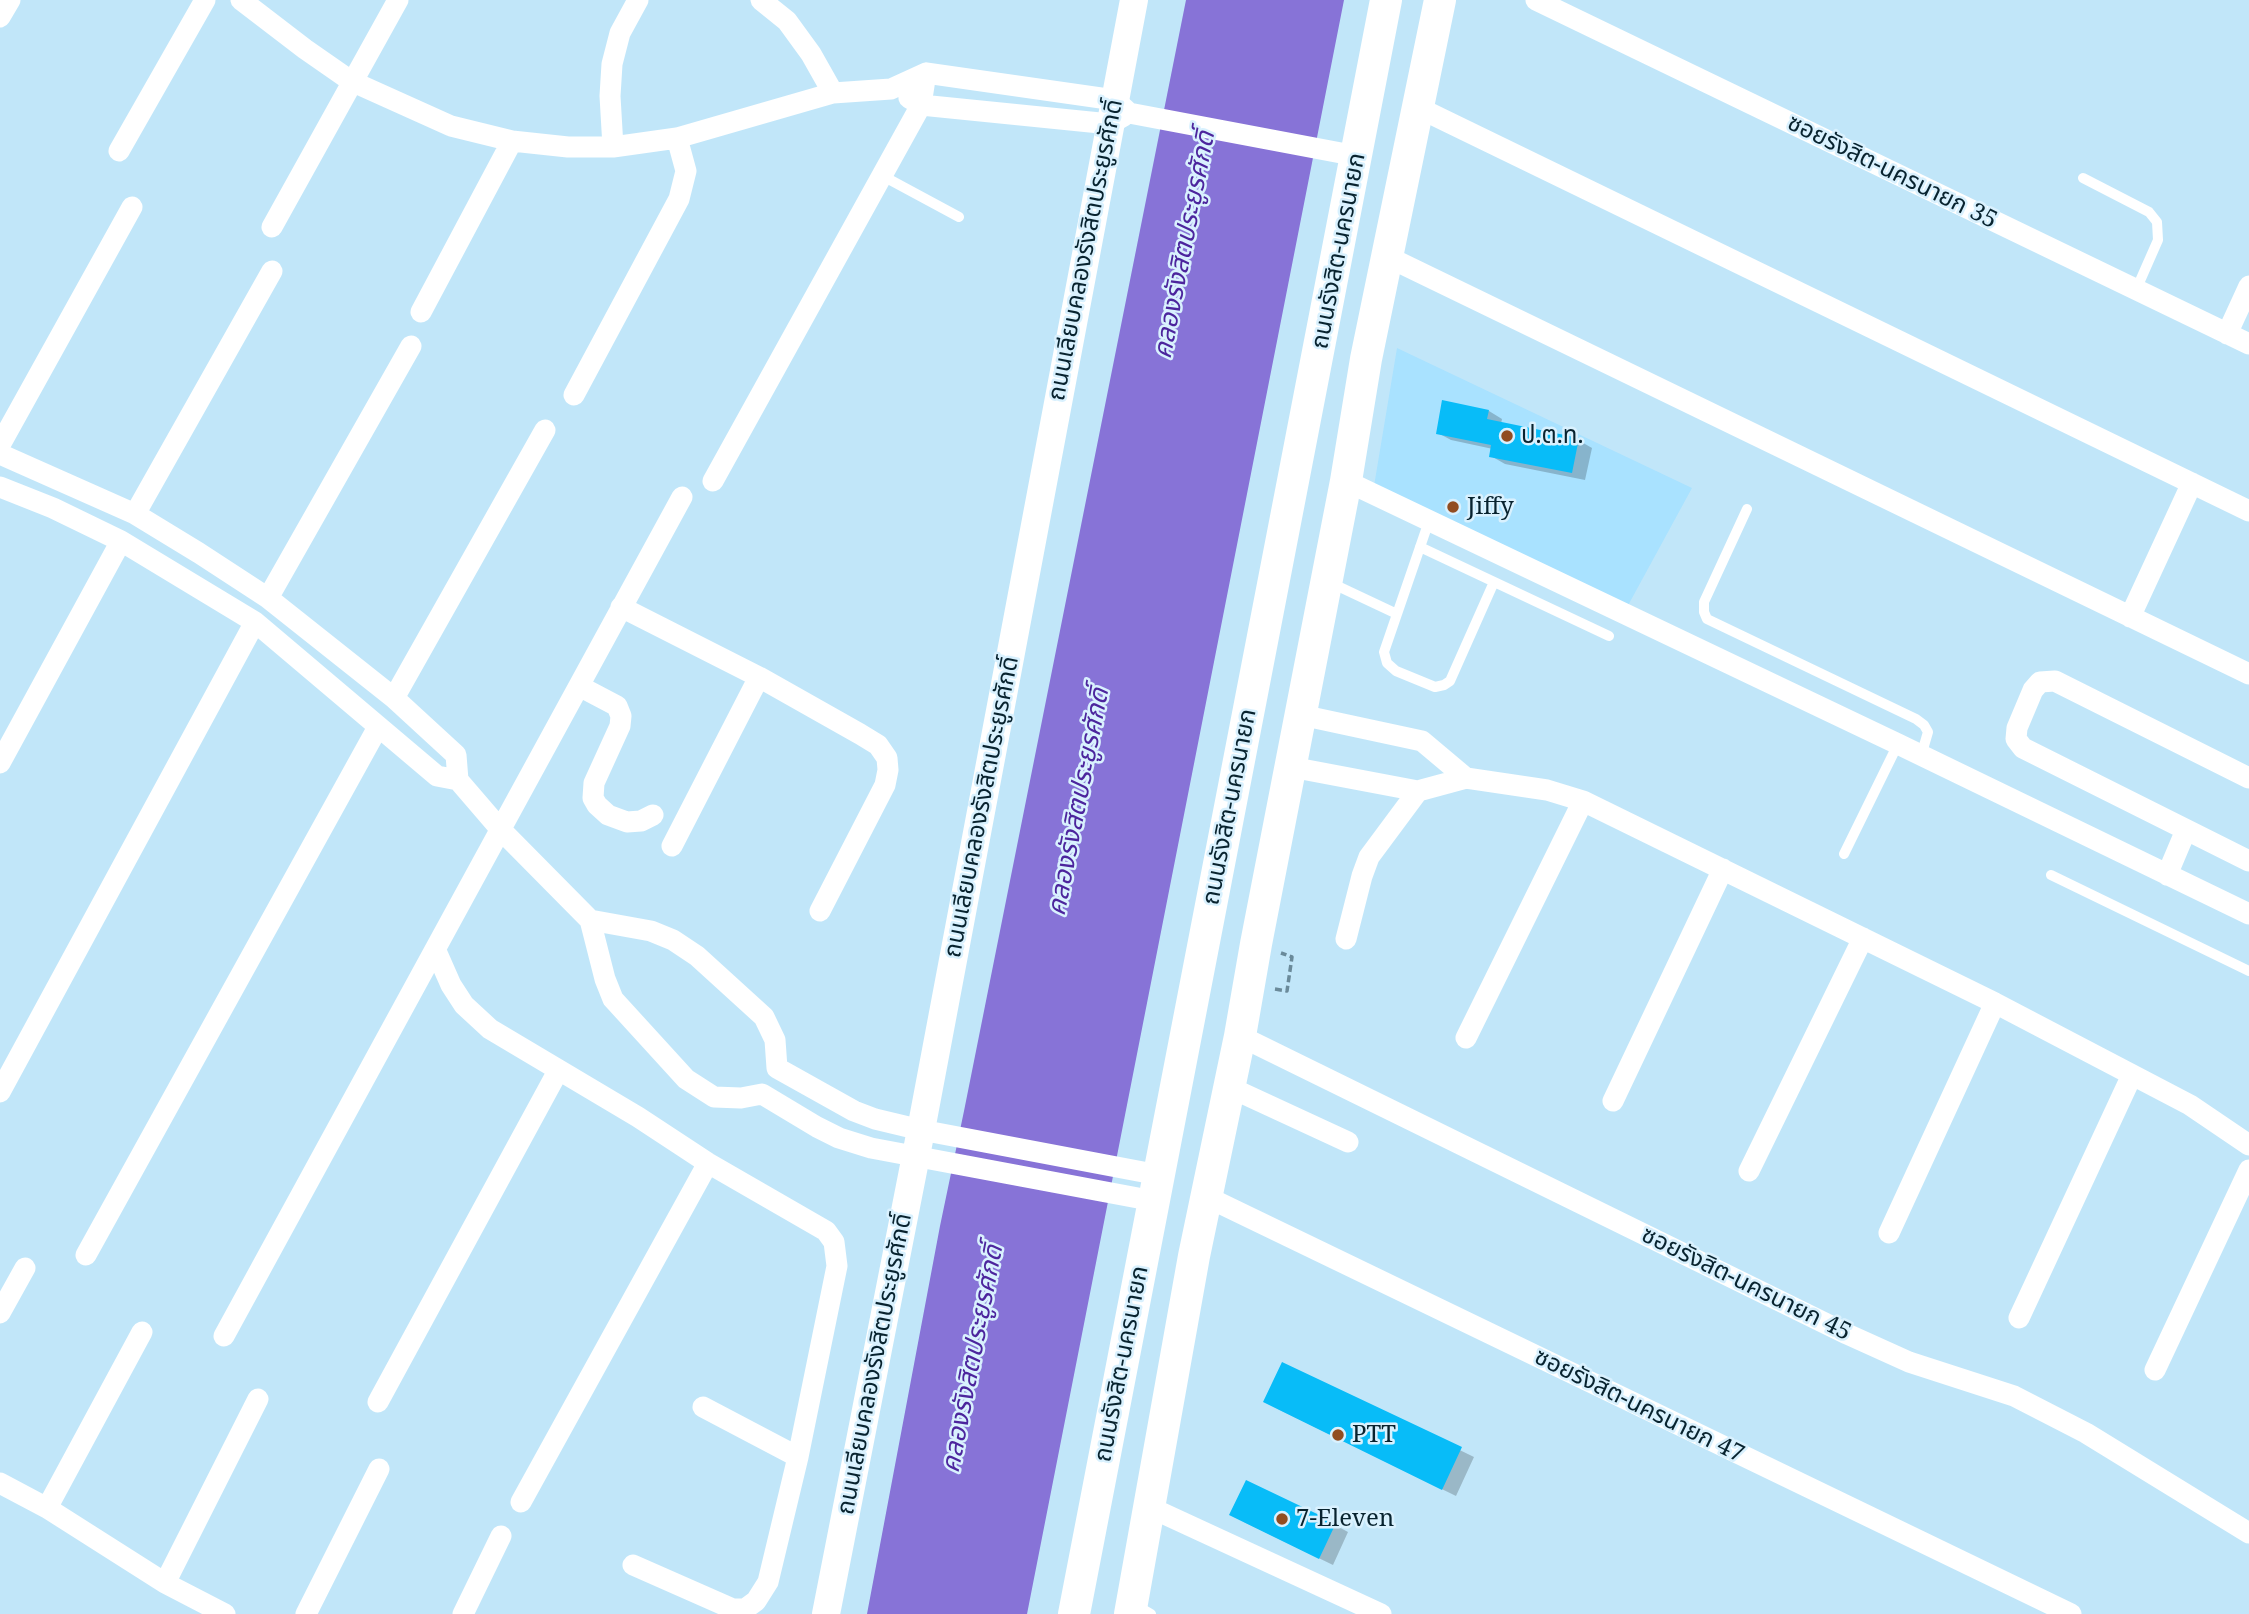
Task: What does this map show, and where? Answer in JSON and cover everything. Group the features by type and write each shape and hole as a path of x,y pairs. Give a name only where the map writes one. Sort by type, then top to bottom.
{"main road":[{"name":"ถนนรังสิต-นครนายก","path":"1074,1614 1144,1186 1357,156 1386,0"},
{"name":"ถนนรังสิต-นครนายก","path":"1137,1610 1147,1506 1194,1256 1240,1036 1346,481 1366,359 1440,0"}],"street":[{"path":"0,18 10,0"},
{"path":"119,151 205,0"},
{"path":"241,0 351,81 451,126 512,141 568,147 613,147 677,138 833,93 891,89 926,73 1357,156"},
{"path":"272,227 398,0"},
{"path":"613,147 610,96 612,64 620,33 638,0"},
{"path":"761,0 787,21 811,54 833,93"},
{"name":"ถนนเลียบคลองรังสิตประยูรศักดิ์","path":"825,1614 1118,112 1135,0"},
{"name":"ซอยรังสิต-นครนายก 35","path":"1536,0 2249,344"},
{"path":"713,481 921,105 926,73"},
{"path":"891,89 921,105 1118,112"},
{"path":"1417,107 2249,511"},
{"path":"574,395 679,200 686,171 677,138"},
{"path":"421,312 512,141"},
{"path":"0,445 132,206"},
{"path":"1387,256 2249,674"},
{"path":"135,514 272,271"},
{"path":"2227,334 2249,286"},
{"path":"268,598 411,346"},
{"path":"394,698 545,430"},
{"path":"0,454 135,514 268,598 394,698 456,755 458,780 501,830 590,920 613,999 686,1079 714,1097 741,1098 762,1094 839,1138 871,1148 955,1137 1144,1186"},
{"path":"1346,481 2249,914"},
{"path":"2130,617 2192,483"},
{"path":"0,487 53,508 121,541 255,622 437,776 458,780"},
{"path":"224,1336 682,497"},
{"path":"0,763 121,541"},
{"path":"621,607 759,677 860,734 878,746 887,758 885,785 820,911"},
{"path":"0,1092 255,622"},
{"path":"672,846 759,677"},
{"path":"2249,778 2055,681 2040,682 2033,690 2017,727 2016,739 2024,748 2249,861"},
{"path":"579,686 617,706 621,716 620,726 594,783 593,798 597,805 608,815 627,822 642,821 653,815"},
{"path":"1301,715 1422,741 1466,778"},
{"path":"86,1255 378,727"},
{"path":"1291,767 1418,792 1466,778 1547,790 1583,801 1995,1003 2190,1105 2249,1146"},
{"path":"1346,939 1369,857 1418,792"},
{"path":"1465,1038 1583,801"},
{"path":"2167,874 2186,830"},
{"path":"1613,1101 1723,869"},
{"path":"590,920 651,931 673,940 697,956 764,1017 775,1040 777,1068 762,1094"},
{"path":"1749,1171 1864,938"},
{"path":"436,951 451,985 464,1005 489,1029 638,1117 708,1163 826,1231 834,1241 838,1266 798,1457 768,1582 756,1601 745,1609 733,1609 633,1565"},
{"path":"1889,1233 1995,1003"},
{"name":"ซอยรังสิต-นครนายก 45","path":"1240,1036 1847,1334 1909,1362 2014,1396 2086,1433 2249,1534"},
{"path":"777,1068 952,1163 1144,1186"},
{"path":"378,1402 558,1071"},
{"path":"2019,1318 2132,1075"},
{"path":"1229,1087 1348,1142"},
{"path":"521,1502 708,1163"},
{"path":"2155,1370 2249,1170"},
{"name":"ซอยรังสิต-นครนายก 47","path":"1207,1198 2071,1614"},
{"path":"0,1313 25,1268"},
{"path":"47,1508 142,1332"},
{"path":"164,1583 258,1399"},
{"path":"703,1407 798,1457"},
{"path":"306,1614 379,1469"},
{"path":"0,1483 47,1508 164,1583 225,1614"},
{"path":"1147,1506 1381,1614"},
{"path":"463,1614 500,1536"}],"lane":[{"path":"881,175 959,217"},
{"path":"2083,178 2149,212 2157,222 2158,240 2136,290"},
{"path":"1747,509 1704,602 1707,619 1916,719 1928,732 1921,756"},
{"path":"1429,521 1384,652 1387,663 1396,671 1435,687 1450,681 1494,582"},
{"path":"1420,547 1609,636"},
{"path":"1326,580 1397,614"},
{"path":"1844,854 1898,744"},
{"path":"2051,875 2249,971"}],"shaded area":[{"path":"1397,348 1692,488 1625,611 1374,486"}],"water":[{"name":"คลองรังสิตประยูรศักดิ์","path":"1186,0 1344,0 1027,1614 867,1614 940,1226"}],"building":[{"name":"ป.ต.ท.","path":"1442,400 1489,410 1487,419 1579,438 1572,473 1489,457 1491,445 1436,434"},
{"path":"1282,1362 1462,1447 1442,1490 1263,1402"},
{"name":"7-Eleven","path":"1246,1480 1336,1523 1319,1559 1229,1515"}],"place":[{"name":"ป.ต.ท.","path":"1507,436"},
{"name":"Jiffy","path":"1453,507"},
{"name":"PTT","path":"1338,1435"},
{"name":"7-Eleven","path":"1282,1519"}]}
